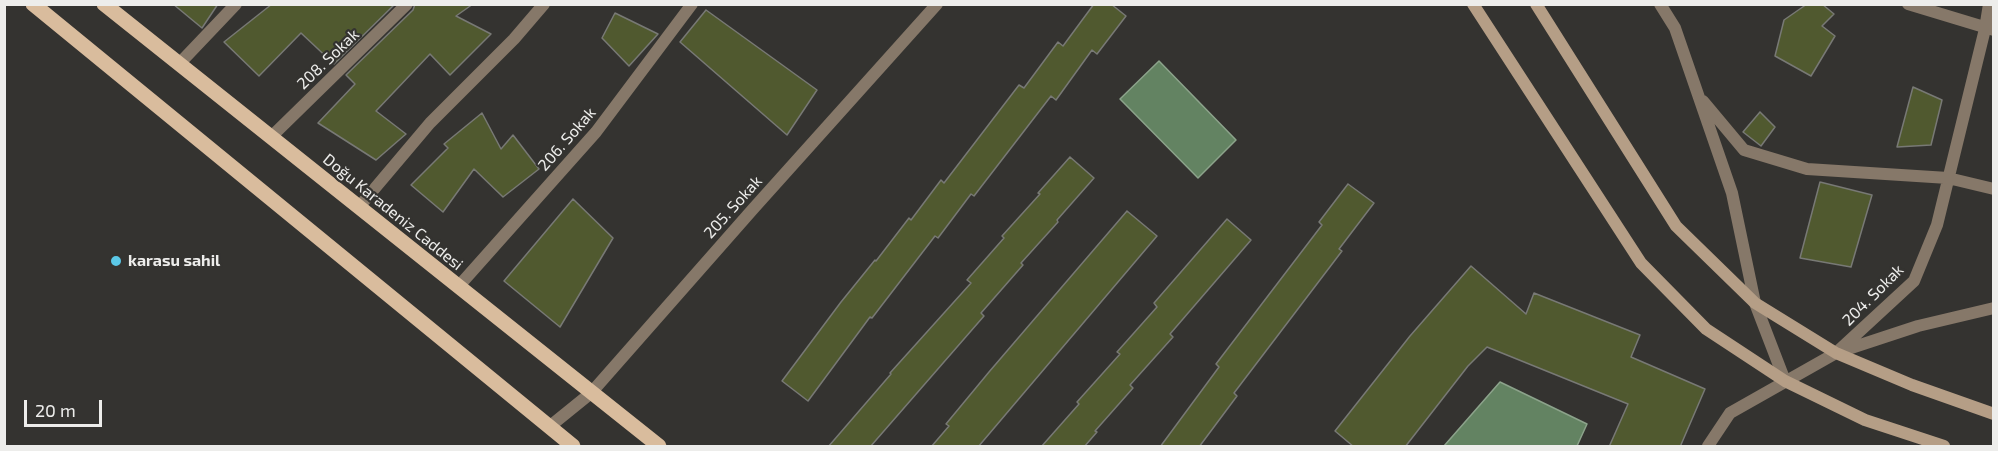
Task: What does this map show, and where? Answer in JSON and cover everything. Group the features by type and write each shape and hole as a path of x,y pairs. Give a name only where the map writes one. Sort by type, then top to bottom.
{"main road":[{"path":"33,4 573,447"},
{"path":"1473,4 1641,263 1706,329 1785,381 1865,420 1944,447"},
{"path":"1536,4 1676,225 1755,303 1836,353 1912,385 1994,414"},
{"name":"Doğu Karadeniz Caddesi","path":"108,6 659,447"}],"street":[{"path":"179,64 236,4"},
{"name":"208. Sokak","path":"271,137 407,4"},
{"path":"359,207 430,123 514,39 544,4"},
{"name":"206. Sokak","path":"458,287 596,132 692,4"},
{"name":"205. Sokak","path":"549,427 591,393 937,4"},
{"path":"1660,4 1676,28 1732,193 1755,303 1785,381"},
{"path":"1908,4 1989,30"},
{"name":"204. Sokak","path":"1708,447 1730,413 1836,353 1914,281 1937,225 1989,30 1989,4"},
{"path":"1698,95 1744,150 1807,169 1948,178 1994,189"},
{"path":"1836,353 1918,326 1994,308"}],"shaded area":[{"path":"1159,61 1236,140 1198,178 1120,99"},
{"path":"1500,382 1587,424 1577,446 1444,446"}],"building":[{"path":"173,4 218,4 202,28"},
{"path":"272,4 395,4 334,64 301,33 259,76 224,42"},
{"path":"415,4 473,4 456,16 491,34 450,75 430,54 376,111 406,134 376,160 318,123 355,84 346,75 413,10"},
{"path":"1094,4 1111,4 1126,16 1097,54 1092,50 1056,100 1051,96 974,196 971,194 938,238 935,236 872,318 870,317 808,401 782,381 841,302 909,218 911,220 941,180 944,183 1019,85 1024,88 1058,42 1063,46"},
{"path":"1807,4 1822,4 1834,14 1822,26 1835,36 1811,76 1775,56 1784,20"},
{"path":"706,10 817,90 787,135 680,42"},
{"path":"615,13 658,34 629,66 602,38"},
{"path":"1913,87 1942,100 1931,145 1897,147"},
{"path":"1760,112 1775,127 1761,146 1743,132"},
{"path":"482,113 501,149 513,135 539,169 503,197 474,169 443,212 411,185 448,148 444,144"},
{"path":"1070,157 1094,178 981,313 984,316 870,447 828,447 890,373 971,283 967,280"},
{"path":"1820,182 1872,195 1851,267 1800,258"},
{"path":"1348,184 1374,203 1339,249 1342,251 1234,393 1237,396 1199,447 1160,447 1219,367 1216,364 1322,225 1319,222"},
{"path":"573,199 613,238 560,327 504,281"},
{"path":"1127,211 1157,236 978,447 931,447 949,426 946,424 989,372"},
{"path":"1227,219 1251,240 1170,334 1173,337 1130,385 1133,388 1084,447 1041,447 1120,354 1117,352 1157,307 1154,303"},
{"path":"1471,266 1526,314 1534,293 1640,335 1631,357 1705,389 1680,447 1609,447 1628,404 1487,347 1468,366 1405,447 1354,447 1335,431 1410,336"}],"place":[{"name":"karasu sahil","path":"116,261"}]}
